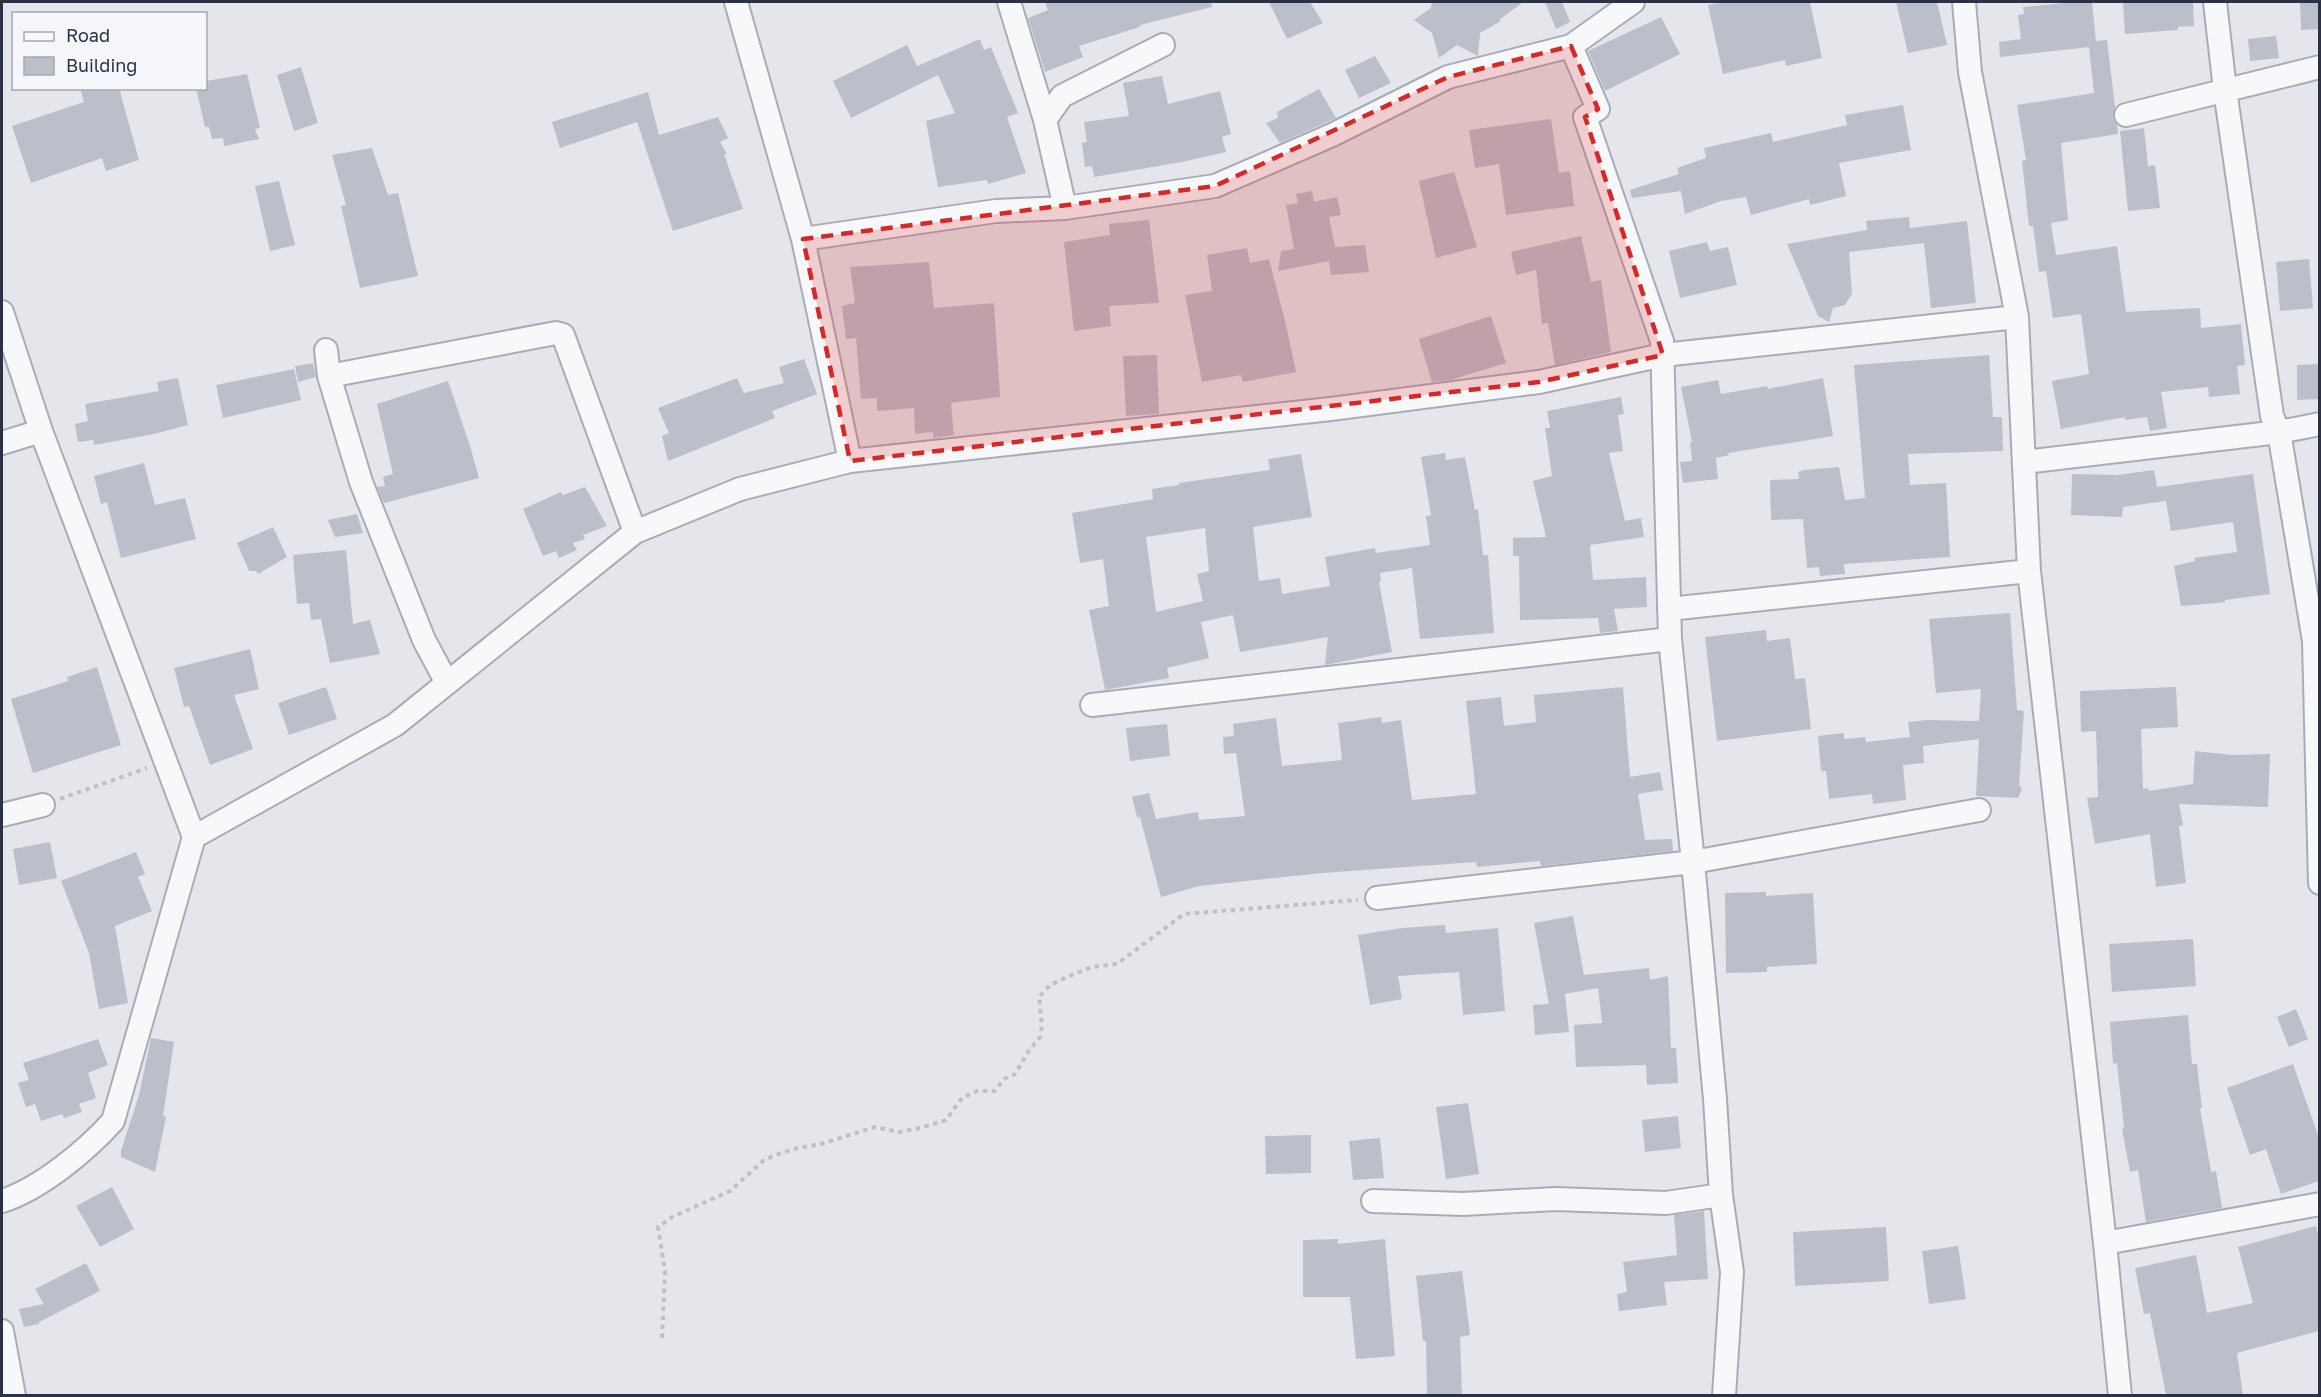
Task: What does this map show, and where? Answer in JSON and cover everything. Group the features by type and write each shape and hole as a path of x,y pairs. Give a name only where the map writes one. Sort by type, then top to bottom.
{"street":[{"path":"736,2 803,238 850,461"},
{"path":"1010,2 1044,120 1065,208"},
{"path":"803,238 996,211 1065,208 1215,186 1332,135 1448,77 1570,46 1633,2"},
{"path":"1964,2 1970,72 2017,317 2029,570 2120,1395"},
{"path":"2215,2 2225,90 2272,416 2279,432 2314,641 2319,883"},
{"path":"1044,120 1062,96 1164,45"},
{"path":"1570,46 1598,109 1585,117 1662,341 1670,639 1715,1099 1721,1195 1732,1272 1724,1395"},
{"path":"2126,115 2319,67"},
{"path":"2,312 41,431 194,837 113,1121 92,1144 67,1164 15,1197 2,1201"},
{"path":"194,837 395,725 635,532 740,489 850,461 1331,409 1539,382 1663,355 2017,317"},
{"path":"329,376 556,333 563,335 635,532"},
{"path":"326,350 329,376 362,482 424,640 447,683"},
{"path":"2024,462 2279,432 2319,424"},
{"path":"2,443 41,431"},
{"path":"1670,609 2029,570"},
{"path":"1092,705 1670,639"},
{"path":"2,815 43,805"},
{"path":"1377,898 1693,862 1979,810"},
{"path":"1376,1201 1721,1195"},
{"path":"2105,1243 2319,1204"},
{"path":"2,1331 14,1395"}],"path":[{"path":"43,805 164,762"},
{"path":"662,1338 665,1271 658,1227 672,1217 730,1191 763,1161 793,1149 821,1144 875,1127 899,1132 946,1120 962,1098 977,1091 995,1091 1004,1079 1015,1074 1040,1037 1042,1026 1039,996 1050,985 1092,967 1117,964 1184,914 1377,898"}],"highlighted area":[{"path":"1571,46 1598,109 1585,117 1663,355 1539,382 850,461 803,239 1215,186 1448,77"}],"building":[{"path":"1045,2 1211,2 1212,7 1140,25 1140,27 1079,46 1083,57 1045,72 1028,18 1048,10"},
{"path":"1269,2 1310,2 1323,23 1287,39"},
{"path":"1432,2 1523,2 1499,20 1501,21 1480,33 1478,56 1457,45 1439,58 1432,33 1414,20 1431,8"},
{"path":"1545,2 1562,2 1570,22 1556,29"},
{"path":"1726,2 1810,2 1822,58 1786,66 1785,60 1723,74 1708,5"},
{"path":"1896,2 1937,2 1947,45 1908,53"},
{"path":"2092,2 2096,41 2107,40 2115,107 2113,118 2118,134 2061,143 2068,220 2051,223 2056,255 2117,246 2126,312 2200,308 2201,328 2241,324 2245,365 2237,366 2240,394 2209,397 2208,387 2161,392 2167,428 2150,431 2147,417 2125,420 2125,417 2061,429 2052,381 2089,374 2081,314 2053,318 2046,271 2039,272 2033,226 2029,226 2022,161 2026,160 2017,105 2094,93 2089,47 2000,57 1999,42 2021,39 2018,15 2024,14 2023,7"},
{"path":"2123,2 2193,2 2194,26 2178,27 2178,30 2125,34"},
{"path":"2300,2 2319,2 2319,29 2301,30"},
{"path":"1661,17 1680,54 1605,91 1588,51"},
{"path":"2276,36 2279,58 2250,61 2248,39"},
{"path":"980,39 984,50 991,47 1018,113 1007,117 1026,173 988,184 987,180 938,187 926,121 955,113 938,75 851,118 833,81 907,45 917,66"},
{"path":"1375,56 1391,83 1359,98 1345,70"},
{"path":"301,67 318,123 294,131 277,75"},
{"path":"247,74 260,128 255,129 259,139 224,146 223,138 212,139 209,127 205,127 196,90 207,90 207,81"},
{"path":"1162,76 1168,104 1220,91 1231,134 1222,137 1226,152 1094,177 1092,166 1085,167 1082,143 1087,142 1084,122 1129,116 1123,83"},
{"path":"1319,89 1336,118 1280,143 1266,123 1278,118 1277,112"},
{"path":"81,90 120,90 139,160 106,171 102,158 31,183 12,126 84,102"},
{"path":"648,92 659,135 718,117 728,138 720,142 727,154 724,154 743,209 673,231 637,122 560,148 552,122"},
{"path":"1903,105 1911,150 1839,163 1846,196 1810,205 1809,199 1751,215 1746,197 1721,201 1685,214 1681,191 1632,198 1630,190 1679,174 1677,168 1706,158 1704,148 1771,133 1773,142 1847,125 1845,115"},
{"path":"1551,119 1559,173 1570,171 1574,206 1506,215 1499,164 1475,168 1469,130"},
{"path":"2144,128 2148,166 2155,165 2160,208 2128,211 2120,131"},
{"path":"372,148 388,195 398,193 418,276 360,288 341,206 346,205 332,155"},
{"path":"1454,172 1477,247 1436,258 1419,181"},
{"path":"279,181 295,245 270,251 255,186"},
{"path":"1312,191 1314,202 1337,197 1341,215 1329,217 1335,247 1365,245 1369,272 1331,275 1329,261 1278,271 1281,251 1294,249 1286,205 1298,203 1296,194"},
{"path":"1909,217 1910,228 1967,221 1976,303 1931,308 1924,243 1849,252 1852,294 1845,305 1833,308 1829,322 1818,316 1787,244 1867,230 1866,221"},
{"path":"1149,220 1159,303 1109,306 1111,326 1074,331 1064,242 1110,235 1109,224"},
{"path":"1581,236 1591,282 1601,280 1611,352 1555,365 1548,323 1542,324 1536,270 1516,275 1511,252"},
{"path":"1707,242 1710,251 1728,247 1737,285 1680,298 1669,251"},
{"path":"1247,248 1250,263 1269,259 1296,372 1243,382 1241,375 1202,382 1185,295 1212,291 1207,255"},
{"path":"2309,259 2313,308 2280,311 2276,262"},
{"path":"929,262 934,308 994,303 1000,397 951,403 954,435 933,438 933,432 915,434 914,408 877,411 877,398 861,399 856,338 846,339 842,306 855,303 850,267"},
{"path":"1491,316 1506,363 1451,380 1432,382 1419,339"},
{"path":"1157,355 1159,414 1126,416 1123,356"},
{"path":"1989,355 1993,417 2002,417 2003,451 1908,454 1910,485 1946,483 1950,557 1844,564 1845,574 1820,576 1819,567 1807,568 1803,519 1771,520 1770,480 1799,479 1798,472 1804,470 1839,467 1845,500 1865,498 1854,365"},
{"path":"804,359 817,394 772,411 775,418 668,461 662,436 669,433 658,408 737,378 744,393 784,383 779,367"},
{"path":"313,363 316,377 298,382 295,366"},
{"path":"2319,364 2319,399 2297,400 2297,365"},
{"path":"294,369 301,400 223,418 216,385"},
{"path":"178,378 188,425 94,445 93,440 78,442 75,424 88,421 85,404 159,391 157,382"},
{"path":"1823,378 1833,436 1728,453 1729,455 1716,458 1718,479 1683,483 1680,462 1692,461 1690,442 1692,442 1681,387 1718,380 1721,394 1767,386 1768,389"},
{"path":"448,381 479,478 384,503 377,487 385,486 383,477 393,474 377,404"},
{"path":"1621,397 1624,414 1618,415 1623,451 1609,453 1625,521 1641,518 1644,537 1590,545 1593,580 1646,577 1647,607 1614,609 1618,631 1600,633 1598,618 1520,620 1519,556 1513,556 1513,538 1546,537 1533,481 1552,476 1545,428 1550,428 1547,411"},
{"path":"1445,453 1446,460 1465,457 1475,510 1478,509 1483,555 1488,555 1494,633 1420,639 1412,568 1380,573 1381,581 1379,582 1392,652 1325,665 1328,637 1240,652 1233,615 1201,622 1209,658 1167,668 1169,678 1105,690 1089,610 1109,606 1103,559 1080,563 1072,513 1153,499 1152,489 1179,485 1179,483 1270,470 1268,459 1301,454 1312,517 1253,527 1259,581 1280,578 1282,594 1330,586 1325,557 1375,548 1376,553 1430,545 1426,516 1431,515 1421,457","holes":["1205,528 1209,571 1197,574 1203,601 1156,612 1146,537"]},
{"path":"144,463 155,505 185,498 196,539 121,558 107,502 101,504 94,476"},
{"path":"2154,470 2157,487 2253,474 2270,594 2225,600 2225,602 2181,606 2174,566 2195,561 2194,558 2237,552 2233,522 2171,531 2166,501 2123,507 2122,517 2071,515 2072,474 2118,475"},
{"path":"585,487 607,526 583,535 585,539 573,543 577,550 559,558 556,551 543,556 523,509 561,492 563,495"},
{"path":"357,514 363,533 335,537 328,520"},
{"path":"273,527 287,557 258,574 256,571 249,571 237,543"},
{"path":"346,550 353,624 370,620 380,654 330,663 321,619 311,620 309,603 297,604 293,555"},
{"path":"2010,613 2017,710 2024,711 2019,785 2022,789 2018,798 1976,796 1979,739 1923,746 1924,763 1903,765 1906,800 1873,804 1872,794 1829,799 1826,771 1821,771 1818,736 1844,733 1844,739 1865,737 1866,742 1910,737 1908,722 1979,721 1981,689 1936,693 1929,619"},
{"path":"1766,630 1767,641 1790,638 1795,679 1805,678 1811,729 1717,741 1705,637"},
{"path":"250,649 259,689 234,695 253,749 210,765 189,706 184,707 174,668"},
{"path":"97,667 121,745 33,773 11,699 68,681 67,677"},
{"path":"326,687 337,719 289,735 278,703"},
{"path":"1623,687 1630,777 1660,772 1663,790 1638,794 1645,840 1672,839 1673,851 1541,866 1540,861 1477,867 1476,862 1322,873 1199,886 1161,897 1140,817 1137,817 1132,797 1149,793 1156,819 1198,812 1199,820 1245,816 1236,753 1224,754 1223,737 1234,736 1233,724 1276,718 1282,766 1342,760 1338,723 1381,717 1382,723 1401,720 1412,800 1476,794 1466,701 1501,697 1504,726 1536,722 1534,695"},
{"path":"2176,687 2178,727 2141,729 2143,789 2148,788 2149,791 2193,784 2195,751 2233,755 2270,754 2268,807 2179,804 2183,825 2179,826 2186,883 2156,887 2150,834 2095,844 2087,798 2098,797 2096,731 2081,732 2080,691"},
{"path":"1167,724 1170,756 1130,761 1126,728"},
{"path":"50,842 57,878 19,885 13,849"},
{"path":"136,852 145,874 138,877 152,911 115,926 128,1003 99,1009 89,953 61,881"},
{"path":"1766,892 1766,896 1813,893 1817,964 1767,967 1767,972 1726,973 1725,893"},
{"path":"1573,916 1584,975 1649,968 1650,980 1668,976 1671,1048 1676,1048 1678,1083 1647,1085 1646,1065 1576,1067 1574,1025 1602,1023 1598,988 1565,994 1569,1032 1535,1035 1533,1005 1549,1004 1534,923"},
{"path":"1445,925 1446,933 1498,928 1505,1011 1463,1015 1459,972 1398,976 1402,999 1370,1005 1358,935 1402,928"},
{"path":"2193,939 2196,986 2112,992 2109,944"},
{"path":"2296,1009 2308,1039 2289,1047 2277,1017"},
{"path":"2188,1015 2192,1064 2197,1064 2202,1108 2200,1108 2211,1172 2216,1171 2222,1208 2146,1222 2138,1170 2130,1172 2122,1129 2124,1128 2117,1063 2113,1064 2110,1022"},
{"path":"151,1038 174,1042 163,1116 166,1117 155,1172 121,1157 139,1095"},
{"path":"98,1039 108,1065 88,1073 96,1098 79,1104 82,1112 64,1118 62,1114 41,1121 35,1104 26,1107 18,1083 29,1080 23,1063"},
{"path":"2293,1064 2319,1138 2319,1181 2281,1194 2266,1149 2250,1155 2227,1088"},
{"path":"1468,1103 1479,1174 1446,1179 1436,1107"},
{"path":"1678,1116 1681,1148 1645,1152 1642,1120"},
{"path":"1311,1135 1311,1173 1266,1174 1265,1136"},
{"path":"1380,1138 1384,1178 1353,1180 1349,1141"},
{"path":"112,1187 134,1229 100,1247 76,1206"},
{"path":"1704,1211 1708,1279 1664,1282 1667,1305 1619,1311 1617,1294 1627,1292 1623,1262 1677,1255 1674,1215"},
{"path":"2316,1226 2319,1238 2319,1331 2237,1353 2243,1395 2166,1395 2150,1313 2144,1314 2135,1268 2196,1255 2207,1313 2253,1303 2238,1247"},
{"path":"1886,1227 1889,1281 1795,1286 1793,1232"},
{"path":"1338,1239 1338,1244 1385,1239 1395,1356 1356,1359 1350,1297 1303,1297 1303,1240"},
{"path":"1958,1246 1966,1299 1929,1304 1922,1251"},
{"path":"86,1263 100,1291 39,1324 24,1327 19,1309 44,1304 35,1289"},
{"path":"1462,1271 1470,1335 1460,1337 1462,1395 1427,1395 1426,1341 1423,1341 1416,1276"}]}
